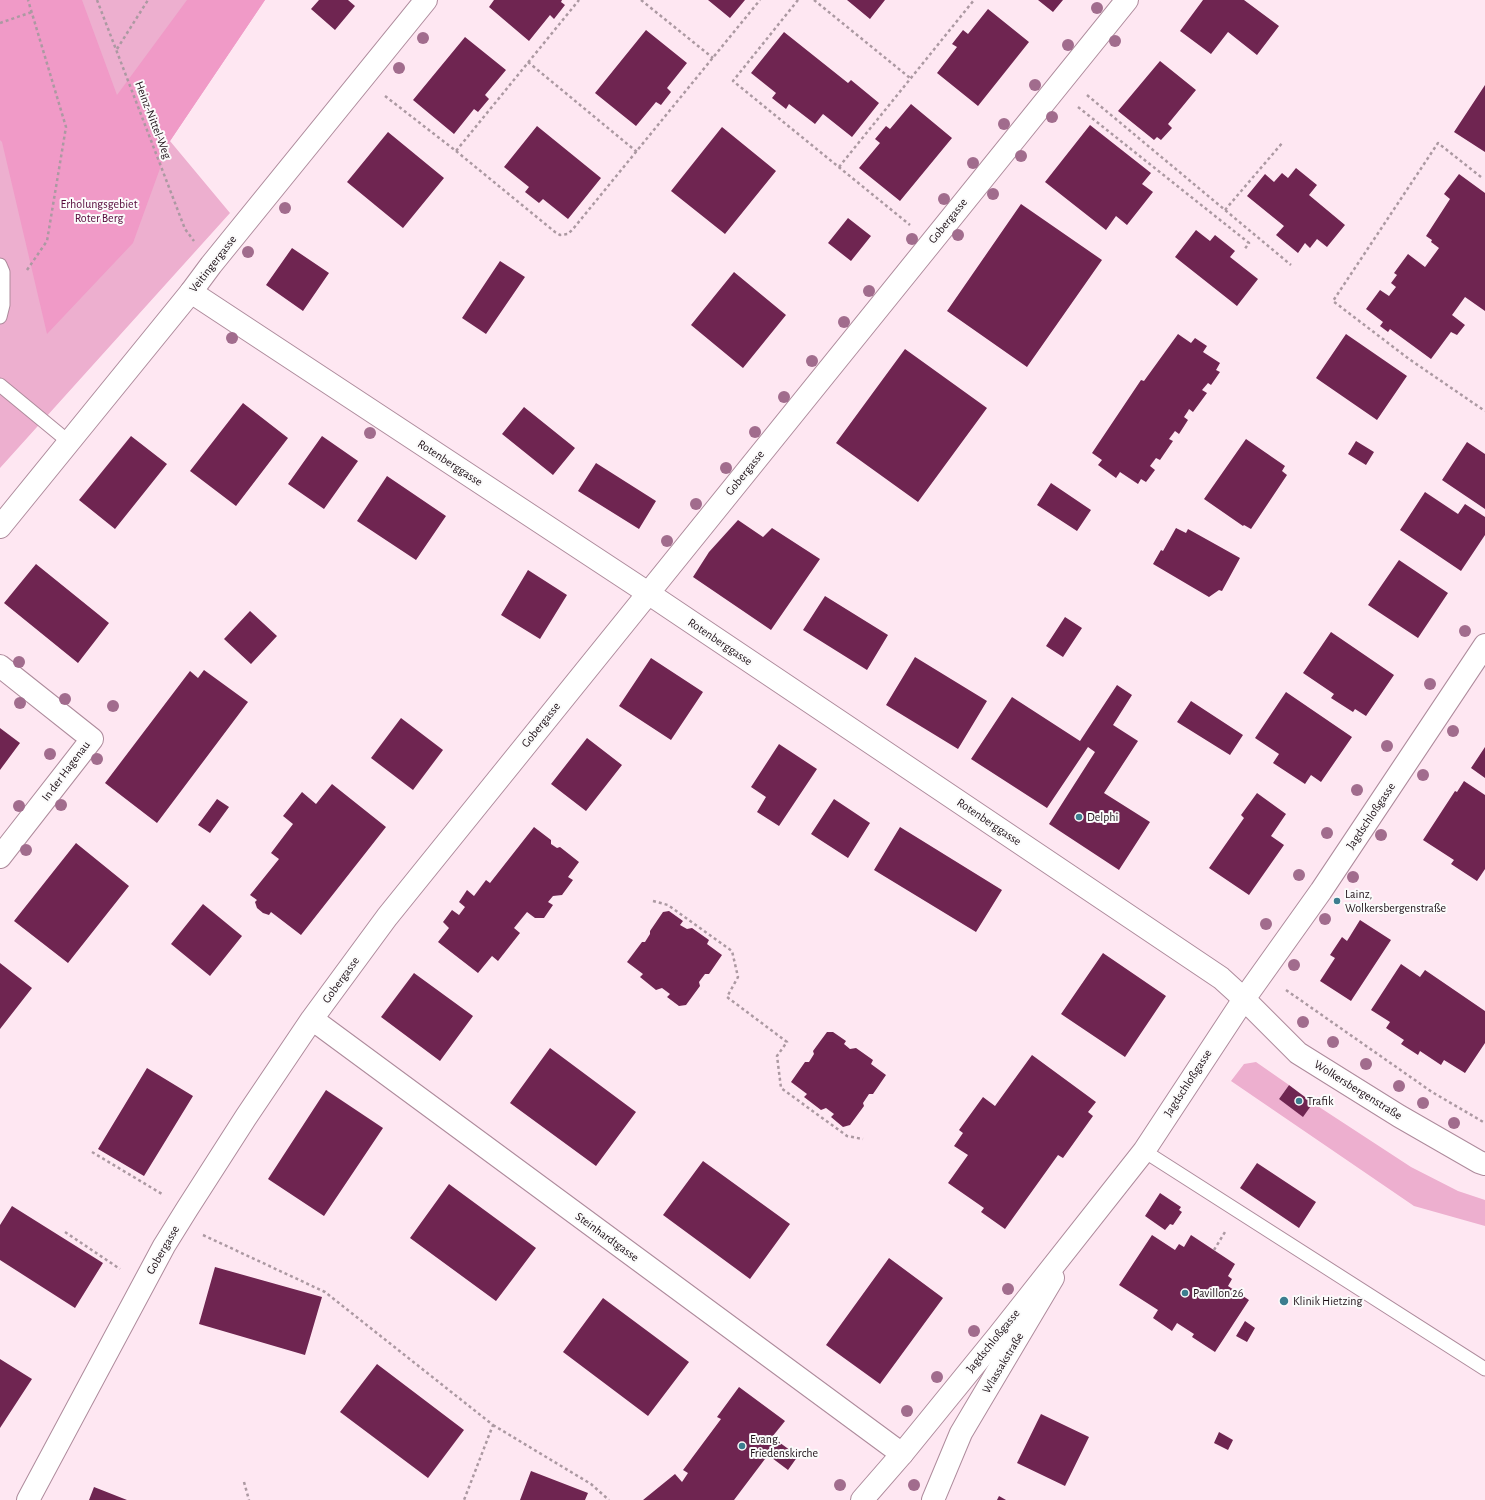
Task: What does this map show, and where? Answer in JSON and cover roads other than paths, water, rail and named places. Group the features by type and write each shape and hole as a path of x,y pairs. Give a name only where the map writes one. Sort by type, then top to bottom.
{"street":[{"name":"Veitingergasse","path":"0,527 191,292 210,265 426,0"},
{"name":"Gobergasse","path":"28,1500 164,1246 246,1117 312,1019 387,917 1127,0"},
{"name":"Rotenberggasse","path":"191,292 648,593 1221,978 1244,999"},
{"name":"Jagdschloßgasse","path":"862,1500 902,1454 998,1336 1144,1151 1244,999 1321,891 1485,645"},
{"name":"In der Hagenau","path":"0,666 92,740 0,857"},
{"name":"Wolkersbergenstraße","path":"1244,999 1298,1053 1399,1116 1485,1164"},
{"name":"Steinhardtgasse","path":"312,1019 902,1454"},
{"name":"Wlassakstraße","path":"933,1500 961,1433 1081,1230"}],"lane":[{"path":"0,265 3,272 1,311"},
{"path":"0,385 69,442"},
{"path":"1144,1151 1485,1369"}],"place":[{"name":"Delphi","path":"1079,817"},
{"name":"Lainz, Wolkersbergenstraße","path":"1337,901"},
{"name":"Trafik","path":"1299,1101"},
{"name":"Pavillon 26","path":"1185,1293"},
{"name":"Klinik Hietzing","path":"1284,1301"},
{"name":"Evang. Friedenskirche","path":"742,1446"}],"park label":[{"name":"Erholungsgebiet Roter Berg","path":"99,211"}]}
